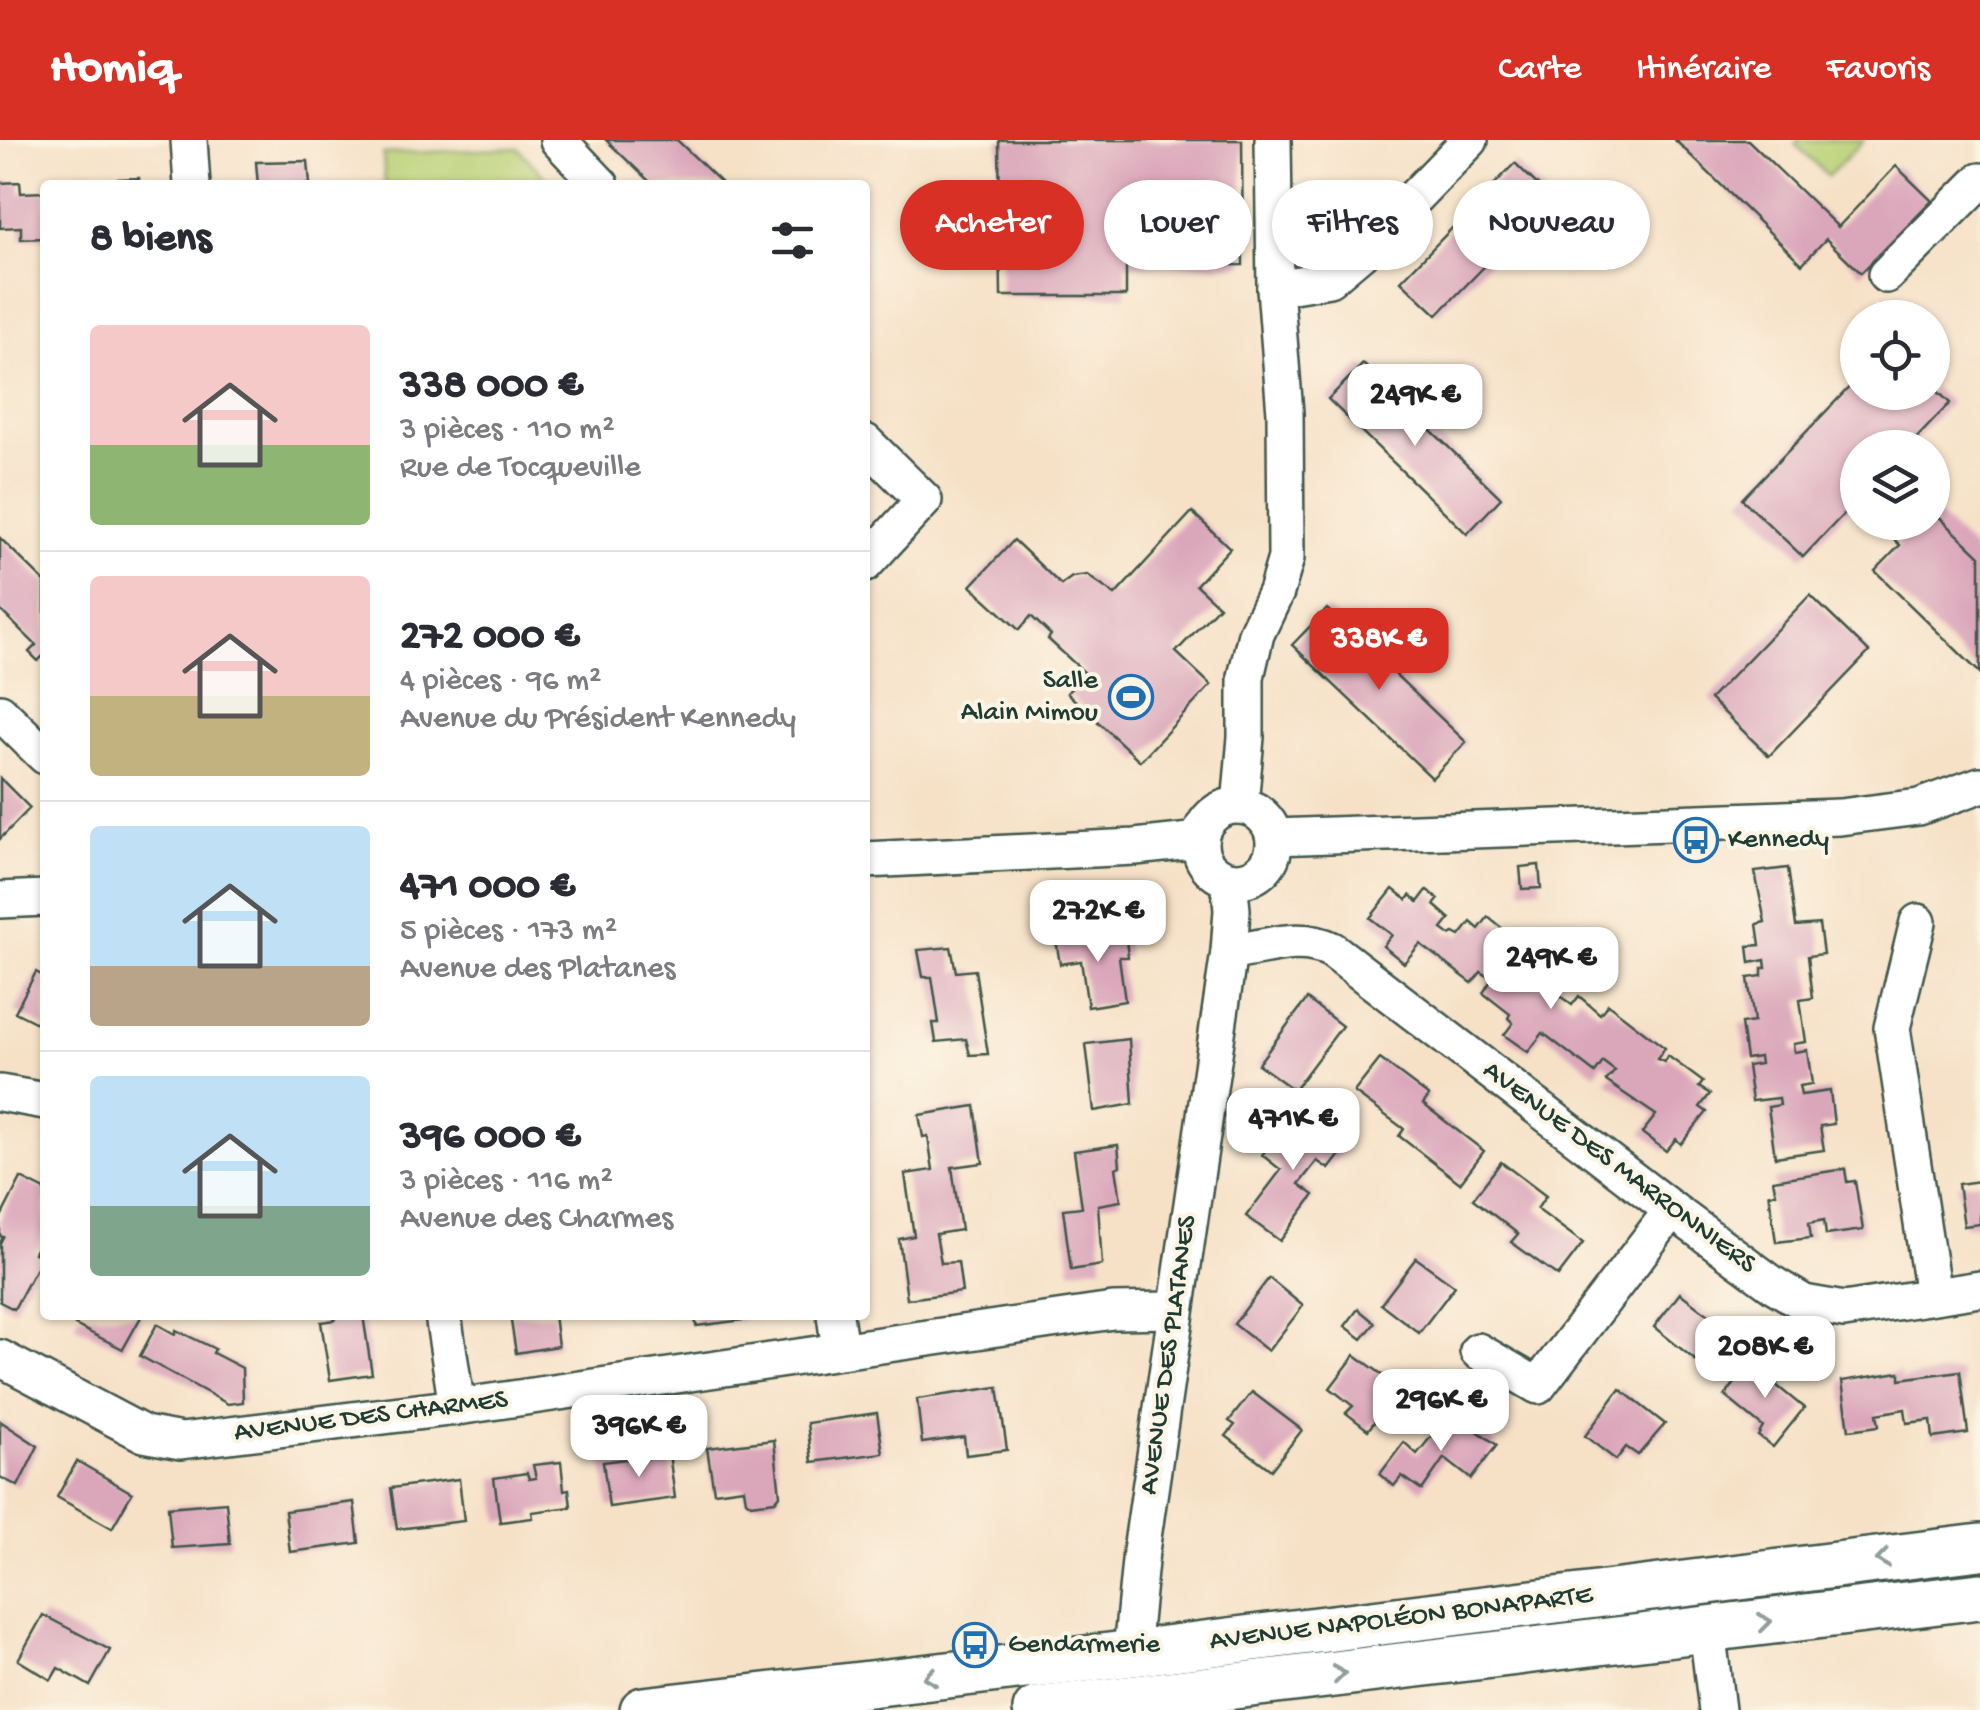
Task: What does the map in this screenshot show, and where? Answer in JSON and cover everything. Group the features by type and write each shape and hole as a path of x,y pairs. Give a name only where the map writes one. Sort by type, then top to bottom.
{"main road":[{"name":"AVENUE NAPOLÉON BONAPARTE","path":"642,1710 1980,1547"},
{"name":"AVENUE NAPOLÉON BONAPARTE","path":"1036,1710 1980,1596"}],"street":[{"path":"189,140 192,180"},
{"path":"558,140 597,180"},
{"path":"1240,806 1246,677 1256,634 1276,592 1286,558 1286,412 1275,288 1273,140"},
{"path":"1275,288 1329,279 1360,253 1470,140"},
{"path":"1886,276 1980,181"},
{"path":"870,447 924,500 870,559"},
{"path":"0,712 40,751"},
{"path":"1274,837 1840,817 1919,807 1980,784"},
{"path":"1240,806 1262,815 1274,837 1271,859 1245,880 1229,880 1213,872 1200,840 1210,817 1240,806"},
{"path":"870,860 1135,847 1200,840"},
{"name":"AVENUE DES PLATANES","path":"1131,1652 1141,1551 1229,952 1229,880"},
{"path":"0,900 40,898"},
{"path":"1918,922 1892,1028 1933,1296"},
{"name":"AVENUE DES MARRONNIERS","path":"1229,952 1290,941 1314,941 1332,950 1672,1210 1774,1286 1804,1303 1844,1310 1980,1289"},
{"path":"0,1094 40,1100"},
{"path":"1478,1350 1538,1386 1672,1210"},
{"name":"AVENUE DES CHARMES","path":"0,1358 144,1434 181,1441 458,1407 838,1332 1175,1310"},
{"path":"445,1320 458,1407"},
{"path":"1708,1629 1717,1710"}],"green space":[{"path":"1798,140 1864,140 1828,176 1795,144"},
{"path":"518,148 547,180 385,180 383,154"}],"building":[{"path":"606,140 677,140 719,180 648,180"},
{"path":"999,140 1242,140 1242,180 1104,180 1104,270 1126,270 1126,296 1001,296 1001,270 1084,270 1084,180 1000,180"},
{"path":"1675,140 1748,140 1838,227 1896,166 1932,201 1861,273 1826,239 1802,264"},
{"path":"308,161 310,180 258,180 256,162"},
{"path":"1515,163 1532,180 1499,180"},
{"path":"20,182 21,193 40,192 40,238 21,239 21,227 0,228 0,183"},
{"path":"1453,227 1453,270 1481,270 1437,315 1401,281 1412,270 1433,270 1433,248"},
{"path":"1363,364 1501,498 1467,534 1328,399"},
{"path":"1840,397 1840,410 1943,410 1924,430 1840,430 1840,518 1803,557 1742,499"},
{"path":"1192,512 1230,548 1196,585 1219,606 1176,652 1211,685 1140,761 1067,693 1085,673 1048,639 1051,635 1031,616 1019,630 971,586 1014,540 1061,585 1072,577 1087,575 1115,595"},
{"path":"1950,527 1980,556 1980,673 1875,571 1900,545 1895,540 1950,540"},
{"path":"0,538 40,577 38,661 29,652 36,645 0,610"},
{"path":"1810,595 1869,652 1769,756 1710,699"},
{"path":"1327,609 1466,742 1432,778 1292,645"},
{"path":"0,778 30,808 0,839"},
{"path":"1539,865 1541,888 1522,889 1520,867"},
{"path":"1788,868 1796,926 1819,924 1823,954 1808,956 1813,998 1800,1000 1806,1042 1793,1044 1794,1052 1807,1050 1812,1084 1799,1086 1801,1095 1830,1091 1834,1124 1820,1126 1824,1150 1775,1157 1768,1107 1780,1105 1779,1098 1752,1101 1747,1066 1760,1064 1759,1057 1746,1059 1741,1024 1754,1022 1748,978 1762,976 1762,968 1766,968 1765,960 1750,963 1748,946 1760,945 1757,924 1765,922 1755,872"},
{"path":"1393,889 1407,900 1410,895 1418,902 1427,890 1439,899 1434,905 1450,919 1442,929 1450,935 1460,936 1471,922 1479,929 1488,917 1514,938 1521,929 1526,933 1520,942 1543,959 1535,969 1541,974 1535,982 1572,1005 1579,996 1600,1014 1608,1004 1665,1048 1657,1059 1664,1062 1668,1056 1703,1082 1699,1087 1710,1094 1700,1107 1707,1112 1681,1144 1676,1139 1666,1151 1642,1133 1656,1115 1606,1081 1615,1071 1603,1062 1595,1073 1543,1033 1528,1052 1504,1035 1513,1023 1508,1018 1510,1014 1483,993 1492,979 1481,972 1472,983 1420,944 1404,963 1383,946 1392,935 1370,918"},
{"path":"1125,931 1128,957 1119,957 1125,1001 1088,1007 1081,961 1060,964 1056,940"},
{"path":"951,947 956,972 975,970 988,1054 970,1055 966,1039 936,1042 933,1023 939,1023 932,977 923,977 918,950"},
{"path":"36,972 40,974 40,1024 15,1012"},
{"path":"1307,999 1342,1026 1294,1090 1258,1064"},
{"path":"1129,1039 1133,1104 1094,1111 1086,1044"},
{"path":"1380,1059 1429,1096 1423,1104 1484,1151 1460,1183 1399,1136 1404,1129 1354,1092"},
{"path":"975,1106 983,1163 952,1167 961,1230 936,1234 941,1263 958,1262 962,1292 907,1299 899,1239 914,1236 905,1174 933,1170 928,1136 923,1137 919,1115"},
{"path":"1295,1110 1346,1147 1329,1169 1317,1161 1299,1184 1314,1195 1280,1241 1246,1216 1281,1170 1262,1155"},
{"path":"1118,1145 1120,1166 1116,1168 1121,1201 1098,1205 1102,1265 1071,1270 1063,1209 1082,1207 1074,1151"},
{"path":"1501,1162 1546,1196 1537,1209 1583,1243 1558,1276 1511,1242 1518,1234 1473,1199"},
{"path":"1845,1169 1847,1182 1855,1181 1863,1230 1826,1235 1824,1220 1809,1223 1811,1238 1776,1242 1769,1194 1776,1193 1773,1180"},
{"path":"21,1178 40,1188 40,1242 34,1253 40,1261 14,1309 0,1302 0,1219"},
{"path":"1980,1181 1980,1224 1964,1226 1958,1184"},
{"path":"1416,1258 1455,1286 1419,1333 1381,1304"},
{"path":"1269,1278 1303,1306 1268,1351 1234,1324"},
{"path":"1680,1293 1726,1328 1700,1364 1654,1327"},
{"path":"1358,1309 1375,1323 1362,1339 1345,1326"},
{"path":"78,1320 139,1320 123,1349 75,1325"},
{"path":"364,1320 372,1374 330,1380 321,1322"},
{"path":"511,1320 555,1320 558,1346 516,1353"},
{"path":"695,1320 744,1320 696,1326"},
{"path":"157,1324 215,1349 213,1353 242,1368 243,1402 228,1404 140,1356"},
{"path":"1355,1355 1412,1396 1386,1429 1375,1421 1368,1430 1346,1413 1353,1406 1330,1388"},
{"path":"1756,1356 1782,1377 1776,1385 1804,1408 1773,1447 1758,1436 1763,1427 1725,1396"},
{"path":"1960,1371 1968,1433 1933,1438 1931,1420 1907,1423 1905,1409 1877,1414 1879,1426 1849,1430 1842,1381 1900,1372 1900,1379"},
{"path":"998,1387 1007,1450 966,1455 964,1437 922,1443 917,1399"},
{"path":"1620,1389 1665,1424 1638,1455 1626,1447 1616,1460 1585,1436"},
{"path":"1252,1392 1302,1430 1271,1470 1226,1436 1235,1425 1229,1421"},
{"path":"1451,1412 1497,1445 1471,1479 1444,1458 1422,1490 1402,1476 1394,1486 1380,1474 1404,1442 1417,1454"},
{"path":"877,1413 883,1453 812,1462 807,1423"},
{"path":"0,1421 38,1446 18,1486 0,1477"},
{"path":"774,1440 780,1495 775,1501 751,1504 744,1488 714,1492 707,1448"},
{"path":"669,1453 675,1498 609,1507 603,1462"},
{"path":"77,1461 132,1493 112,1528 57,1497"},
{"path":"561,1462 564,1490 569,1489 571,1507 532,1512 533,1518 500,1522 494,1478 527,1473 529,1479 536,1478 533,1465"},
{"path":"459,1479 464,1521 397,1529 391,1488"},
{"path":"226,1502 230,1544 172,1548 168,1507"},
{"path":"354,1502 359,1543 290,1552 285,1511"},
{"path":"43,1615 110,1650 90,1686 58,1668 51,1680 18,1660"}],"place":[{"name":"Salle Alain Mimou","path":"1131,697"},
{"name":"Kennedy","path":"1696,840"},
{"name":"Gendarmerie","path":"975,1645"}]}
